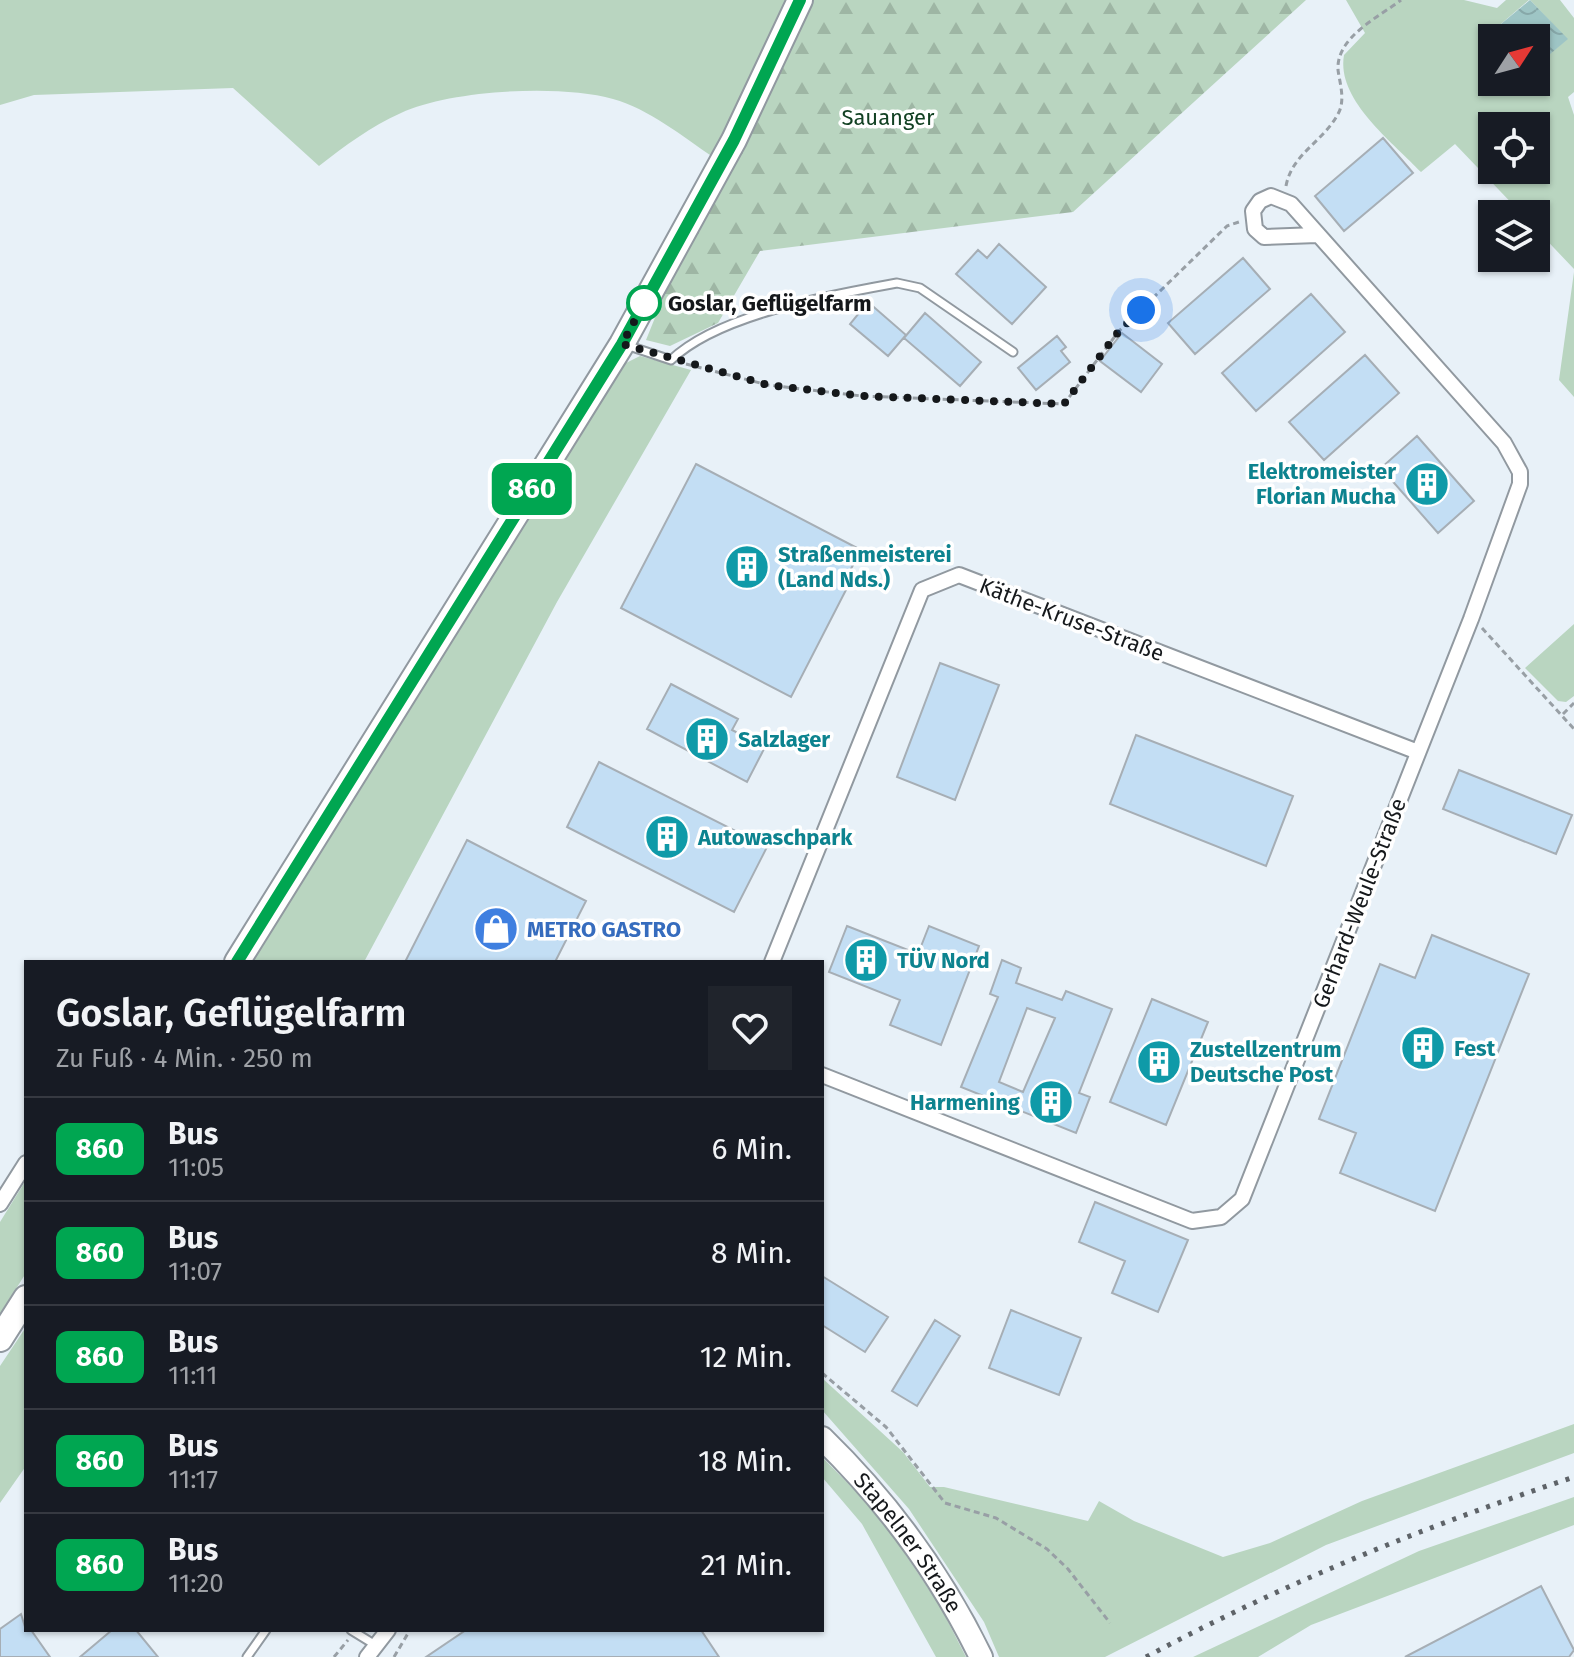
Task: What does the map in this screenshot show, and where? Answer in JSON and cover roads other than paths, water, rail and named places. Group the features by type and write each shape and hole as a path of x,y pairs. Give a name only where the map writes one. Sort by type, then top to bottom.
{"main road":[{"path":"238,960 622,344 734,140 800,0"},
{"path":"0,1339 24,1301"}],"street":[{"name":"Gerhard-Weule-Straße","path":"824,1076 1192,1221 1221,1217 1238,1204 1246,1192 1471,619 1517,497 1520,472 1504,443 1317,235 1283,198 1271,196 1260,201 1252,217 1255,229 1270,239 1317,235"},
{"name":"Käthe-Kruse-Straße","path":"773,960 922,590 959,575 1418,752"},
{"path":"0,1204 24,1166"},
{"name":"Stapelner Straße","path":"824,1440 885,1503 927,1559 981,1657"},
{"path":"372,1652 387,1632"}],"lane":[{"path":"622,344 671,360 687,344 729,324 897,283 920,288 1013,352"},
{"path":"247,1657 265,1632"},
{"path":"354,1632 372,1652"}],"water":[{"path":"1530,0 1568,39 1550,54 1550,24 1501,24"}],"railway":[{"path":"1146,1657 1303,1580 1464,1515 1574,1477"}],"place":[{"name":"Goslar, Geflügelfarm","path":"644,303"},
{"name":"Elektromeister Florian Mucha","path":"1427,484"},
{"name":"Straßenmeisterei (Land Nds.)","path":"747,567"},
{"name":"Salzlager","path":"707,739"},
{"name":"Autowaschpark","path":"667,837"},
{"name":"METRO GASTRO","path":"496,929"},
{"name":"TÜV Nord","path":"866,960"},
{"name":"Fest","path":"1423,1048"},
{"name":"Zustellzentrum Deutsche Post","path":"1159,1062"},
{"name":"Harmening","path":"1051,1102"}],"park label":[{"name":"Sauanger","path":"888,117"}]}
